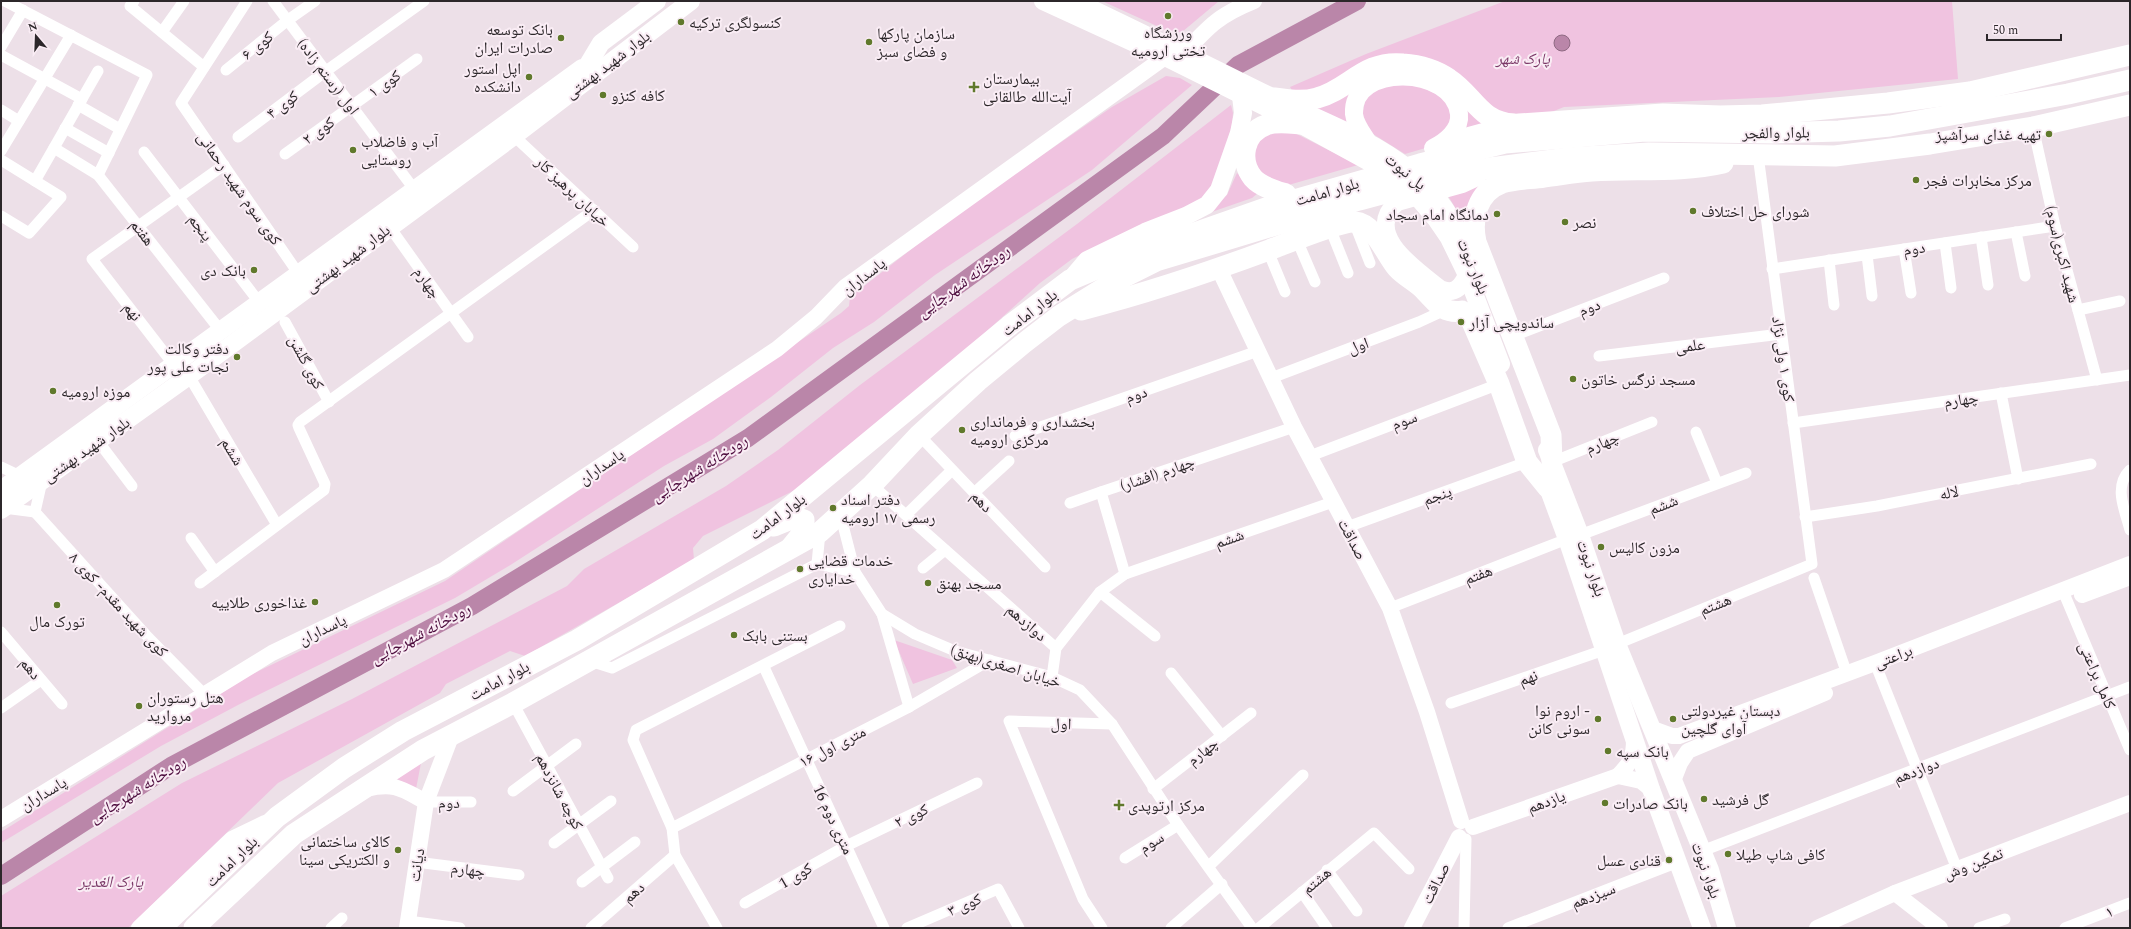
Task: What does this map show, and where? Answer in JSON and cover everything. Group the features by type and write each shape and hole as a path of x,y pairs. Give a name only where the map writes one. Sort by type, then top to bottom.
{"highway":[{"path":"1274,98 1288,101 1316,98 1329,93 1362,72 1374,67 1387,64 1403,64 1423,68 1449,78 1492,119 1506,124 1663,114 1720,116 1762,114 1888,103 1970,92 2130,55"},
{"name":"بلوار والفجر","path":"1426,156 1504,143 1645,131 1772,133 1839,131 1890,126 2068,94 2130,80"},
{"name":"بلوار والفجر","path":"1440,178 1490,168 1570,158 1649,153 1835,156 1930,144 2033,127 2130,105"},
{"path":"1286,194 1266,187 1254,180 1248,169 1244,154 1246,143 1253,133 1266,125 1278,123 1300,124"},
{"path":"1266,208 1286,194 1426,156 1477,134 1519,124"},
{"path":"1552,462 1551,435 1476,242 1474,230 1477,207 1481,199 1501,184 1519,180 1592,171 1698,169 1758,155"},
{"name":"بلوار امامت","path":"162,928 278,816 344,768 402,731 577,640 762,530 1015,322 1070,280 1115,261 1266,208 1426,156"},
{"name":"بلوار امامت","path":"194,928 294,834 360,790 452,734 513,703 820,532 872,485 919,435 978,381 1059,316 1112,283 1156,261 1359,200 1440,178"},
{"path":"1059,316 1114,301 1218,268 1330,228 1354,222 1367,226 1398,269 1419,285 1436,304 1445,310 1454,312 1462,311 1470,315 1528,462 1548,488"},
{"path":"762,530 796,517 804,520 804,531 788,551"}],"main road":[{"path":"657,1 601,42 592,68 620,64 704,1"},
{"name":"بلوار شهید بهشتی","path":"3,509 189,376 390,226 514,136 592,68 673,1"},
{"name":"بلوار شهید بهشتی","path":"1,490 414,189 691,1"},
{"path":"1043,1 1180,58"},
{"path":"1075,1 1180,58 1246,91 1300,124 1362,146"},
{"path":"1362,146 1356,122 1355,106 1362,91 1378,81 1398,76 1408,76 1425,80 1442,87 1451,94 1458,104 1459,117 1456,128 1450,138 1426,156"},
{"path":"1246,91 1274,98 1362,146"},
{"path":"1070,280 1087,260 1145,232 1186,216 1207,205 1219,190 1239,133 1246,91"},
{"name":"پل نبوت","path":"1362,146 1410,170 1424,183 1441,215"},
{"path":"1467,275 1462,285 1455,291 1448,293 1440,289 1402,258 1388,235 1386,228 1386,215 1397,202 1462,184 1478,177 1490,168"},
{"name":"بلوار نبوت","path":"1441,215 1449,238 1467,275 1548,488 1574,537"},
{"name":"بلوار نبوت","path":"1441,215 1470,253 1552,462 1574,537 1611,647 1634,735 1651,788 1702,928"},
{"name":"بلوار نبوت","path":"1611,647 1653,729 1690,825 1710,870 1727,928"},
{"path":"1668,833 1677,840 1687,834 1690,825"},
{"path":"1686,883 1689,872 1694,869 1710,870"}],"street":[{"path":"5,1 147,75 98,175"},
{"path":"134,1 130,6 204,67 247,1"},
{"path":"162,32 184,1"},
{"name":"اول (رستم زاده)","path":"273,1 414,189"},
{"path":"288,20 314,1"},
{"name":"کوی ۴","path":"238,137 326,71 424,1"},
{"name":"پاسداران","path":"1,819 272,653 451,566 777,349 816,317 845,288 1180,58 1209,26 1230,11 1254,1"},
{"path":"1,47 23,10"},
{"name":"کوی ۶","path":"226,70 288,20"},
{"path":"1,151 71,35"},
{"path":"1,55 45,79 120,129"},
{"name":"کوی ۱","path":"352,106 417,60"},
{"name":"کوی سوم شهید رحمانی","path":"204,67 181,103 298,273"},
{"path":"35,180 98,71"},
{"name":"کوی ۲","path":"285,154 352,106"},
{"path":"1,110 19,121"},
{"name":"شهید اکبری(سوم)","path":"2033,127 2055,226 2096,380"},
{"path":"65,128 109,153"},
{"name":"خیابان پرهیز کار","path":"514,136 633,247"},
{"name":"هفتم","path":"54,148 98,175 220,330"},
{"name":"پنجم","path":"144,152 259,302"},
{"name":"کوی ۱ ولی نژاد","path":"1758,155 1812,564"},
{"path":"1,160 61,197 29,232 1,216"},
{"path":"138,226 224,165"},
{"path":"200,583 324,490 325,484 298,424 594,210"},
{"path":"1354,222 1370,263"},
{"name":"نهم","path":"138,226 92,259 173,364"},
{"name":"چهارم","path":"390,226 468,336"},
{"name":"دوم","path":"1772,269 2055,226"},
{"path":"1330,228 1348,272"},
{"path":"2016,232 2025,276"},
{"path":"1981,237 1988,285"},
{"path":"1297,240 1315,282"},
{"path":"1945,243 1951,288"},
{"path":"1904,249 1911,292"},
{"path":"1268,251 1285,292"},
{"path":"1866,255 1872,296"},
{"path":"1829,260 1834,305"},
{"name":"صداقت","path":"1218,268 1294,427 1390,608 1427,712 1465,831 1412,928"},
{"name":"دوم","path":"1513,336 1664,278"},
{"path":"2078,310 2120,301"},
{"name":"اول","path":"1271,378 1419,322 1445,310"},
{"name":"کوی گلشن","path":"285,322 329,402"},
{"name":"علمی","path":"1599,356 1781,334"},
{"name":"دوم","path":"1015,436 1258,351"},
{"name":"چهارم","path":"1793,423 2130,375"},
{"name":"ششم","path":"189,376 277,525"},
{"name":"سوم","path":"1310,456 1498,384"},
{"path":"2001,393 2018,479"},
{"name":"چهارم","path":"1552,462 1652,422"},
{"name":"چهارم (افشار)","path":"1125,574 1101,492 1294,427"},
{"path":"1696,432 1716,483"},
{"name":"دهم","path":"919,435 1045,567"},
{"path":"98,441 132,486"},
{"path":"974,493 1009,461"},
{"name":"پنجم","path":"1347,527 1528,462"},
{"name":"لاله","path":"1805,517 1877,506 2091,464"},
{"path":"1,468 20,476"},
{"path":"906,515 952,470"},
{"path":"2130,470 2123,478 2120,489 2130,530"},
{"name":"ششم","path":"1574,537 1746,473"},
{"path":"3,509 35,512 42,480"},
{"name":"دوازدهم","path":"872,485 1056,648"},
{"path":"1070,503 1101,492"},
{"name":"ششم","path":"1056,648 1100,592 1125,574 1333,502"},
{"name":"خیابان اصغری(بهنق)","path":"848,506 843,525 855,572 882,614 915,634 948,649 1052,677 1080,690 1112,724 1153,789 1252,928"},
{"name":"کوی شهید مقدم- کوی ۸","path":"35,512 146,635 204,694"},
{"path":"817,564 820,532"},
{"name":"هفتم","path":"1390,608 1574,537"},
{"path":"191,538 215,572"},
{"path":"923,568 946,550"},
{"path":"589,661 612,668 817,564 855,572"},
{"name":"هشتم","path":"1611,647 1812,564"},
{"name":"براعتی","path":"1673,781 1680,762 1688,751 1844,684 1877,668 2064,596 2130,564"},
{"name":"براعتی","path":"2064,596 2130,577"},
{"path":"1814,578 1847,674"},
{"path":"1100,592 1155,636"},
{"name":"کامل براعتی","path":"2064,596 2130,750"},
{"path":"882,614 909,707"},
{"path":"717,928 675,855 672,828 633,740 636,730 840,626"},
{"name":"دهم","path":"1,632 62,704"},
{"name":"نهم","path":"1451,703 1611,647"},
{"path":"1052,677 1056,648"},
{"name":"۱۶ متری اول","path":"672,828 909,707 990,660"},
{"name":"16 متری دوم","path":"764,666 884,928"},
{"path":"1877,668 1957,869"},
{"name":"براعتی","path":"1653,729 1672,736 1679,736 1847,674 1877,668"},
{"path":"1171,673 1222,736"},
{"path":"1,708 41,680"},
{"name":"دوازدهم","path":"1702,851 1917,770 2130,687"},
{"name":"کوچه شانزدهم","path":"513,703 608,878"},
{"name":"چهارم","path":"1153,789 1251,713"},
{"name":"اول","path":"1102,928 1083,899 1009,721 1112,724"},
{"name":"دیانت","path":"408,924 426,802 452,734"},
{"path":"1618,776 1629,765 1634,754 1634,735"},
{"path":"513,791 576,744"},
{"path":"1209,866 1303,775"},
{"path":"1618,776 1641,781 1651,788"},
{"name":"یازدهم","path":"1465,831 1618,776"},
{"name":"کوی ۲","path":"846,846 977,783"},
{"path":"360,790 383,785 398,787 426,802"},
{"path":"554,842 611,801"},
{"name":"دوم","path":"426,802 471,802"},
{"name":"تمکین وش","path":"1817,928 1895,893 2130,803"},
{"path":"139,928 232,839 278,816"},
{"name":"سوم","path":"1125,858 1178,825"},
{"path":"1464,928 1465,831"},
{"name":"هشتم","path":"1259,928 1327,870 1374,834 1409,869"},
{"path":"582,882 635,842"},
{"name":"کوی 1","path":"745,903 846,846"},
{"name":"دهم","path":"591,928 675,855"},
{"name":"چهارم","path":"416,862 520,875"},
{"name":"سیزدهم","path":"1508,928 1678,862"},
{"path":"1327,870 1357,911"},
{"path":"1171,928 1222,884"},
{"name":"کوی ۳","path":"907,928 998,889 1020,928"},
{"path":"1302,892 1327,928"},
{"path":"1895,893 1926,923 1940,928"},
{"name":"۱","path":"2065,928 2130,903"},
{"path":"332,928 342,918"},
{"path":"1979,928 2005,919"},
{"path":"408,924 460,928"}],"green space":[{"name":"ورزشگاه تختی ارومیه","path":"1102,1 1219,1 1182,32 1170,32"},
{"name":"پارک شهر","path":"1505,1 1952,1 1958,79 1779,97 1564,107 1544,115 1496,113 1460,77 1315,91 1293,92 1290,87 1366,54"},
{"path":"1166,76 1180,78 1192,85 1092,170 935,275 874,322 833,348 771,397 713,439 664,466 512,564 455,598 238,705 161,746 1,843 1,832 244,678 445,581 841,313 849,306 850,297 950,219 1112,107"},
{"path":"1362,78 1350,125 1307,104"},
{"path":"1408,80 1450,101 1452,126 1429,147 1405,154 1373,134 1361,120 1367,92"},
{"path":"1460,96 1497,126 1464,131"},
{"name":"پارک الغدیر","path":"1231,105 1233,113 1232,125 1220,167 1209,193 1197,204 1140,225 1072,259 1040,283 967,349 797,489 703,536 693,548 694,560 525,656 510,651 446,684 440,693 278,783 128,928 1,928 1,896 182,783 352,699 567,586 584,569 726,486 778,450 860,385 1077,224"},
{"path":"1283,127 1358,165 1285,186 1258,177 1252,142"},
{"path":"1237,173 1258,193 1252,198 1203,215 1227,195"},
{"path":"1481,185 1465,224 1447,194"},
{"path":"894,640 952,660 957,668 913,684"},
{"path":"421,763 416,789 395,778"}],"shaded area":[{"path":"1562,35 1568,37 1570,43 1568,49 1562,51 1556,49 1554,43 1556,37"}],"waterway":[{"name":"رودخانه شهرچایی","path":"1,876 171,766 472,606 748,438 1163,136 1238,65 1357,1"}],"place":[{"name":"ورزشگاه تختی ارومیه","path":"1168,16"},
{"name":"کنسولگری ترکیه","path":"681,22"},
{"name":"بانک توسعه صادرات ایران","path":"561,38"},
{"name":"سازمان پارکها و فضای سبز","path":"869,42"},
{"name":"اپل استور دانشکده","path":"529,77"},
{"name":"بیمارستان آیت‌الله طالقانی","path":"974,87"},
{"name":"کافه کنزو","path":"603,95"},
{"name":"تهیه غذای سرآشپز","path":"2049,134"},
{"name":"آب و فاضلاب روستایی","path":"353,150"},
{"name":"مرکز مخابرات فجر","path":"1916,180"},
{"name":"شورای حل اختلاف","path":"1693,211"},
{"name":"دمانگاه امام سجاد","path":"1497,214"},
{"name":"نصر","path":"1565,222"},
{"name":"بانک دی","path":"254,270"},
{"name":"ساندویچی آزار","path":"1461,322"},
{"name":"دفتر وکالت نجات علی پور","path":"237,357"},
{"name":"مسجد نرگس خاتون","path":"1573,379"},
{"name":"موزه ارومیه","path":"53,391"},
{"name":"بخشداری و فرمانداری مرکزی ارومیه","path":"962,430"},
{"name":"دفتر اسناد رسمی ۱۷ ارومیه","path":"833,508"},
{"name":"مزون کالیس","path":"1601,547"},
{"name":"خدمات قضایی خدایاری","path":"800,569"},
{"name":"مسجد بهنق","path":"928,583"},
{"name":"غذاخوری طلاییه","path":"315,602"},
{"name":"تورک مال","path":"57,605"},
{"name":"بستنی بابک","path":"734,635"},
{"name":"هتل رستوران مروارید","path":"139,706"},
{"name":"اروم نوا - سونی کانن","path":"1598,719"},
{"name":"دبستان غیردولتی آوای گلچین","path":"1673,719"},
{"name":"بانک سپه","path":"1608,751"},
{"name":"گل فرشید","path":"1704,799"},
{"name":"بانک صادرات","path":"1605,803"},
{"name":"مرکز ارتوپدی","path":"1119,805"},
{"name":"کالای ساختمانی و الکتریکی سینا","path":"398,850"},
{"name":"کافی شاپ طیلا","path":"1728,854"},
{"name":"قنادی عسل","path":"1669,860"}]}
